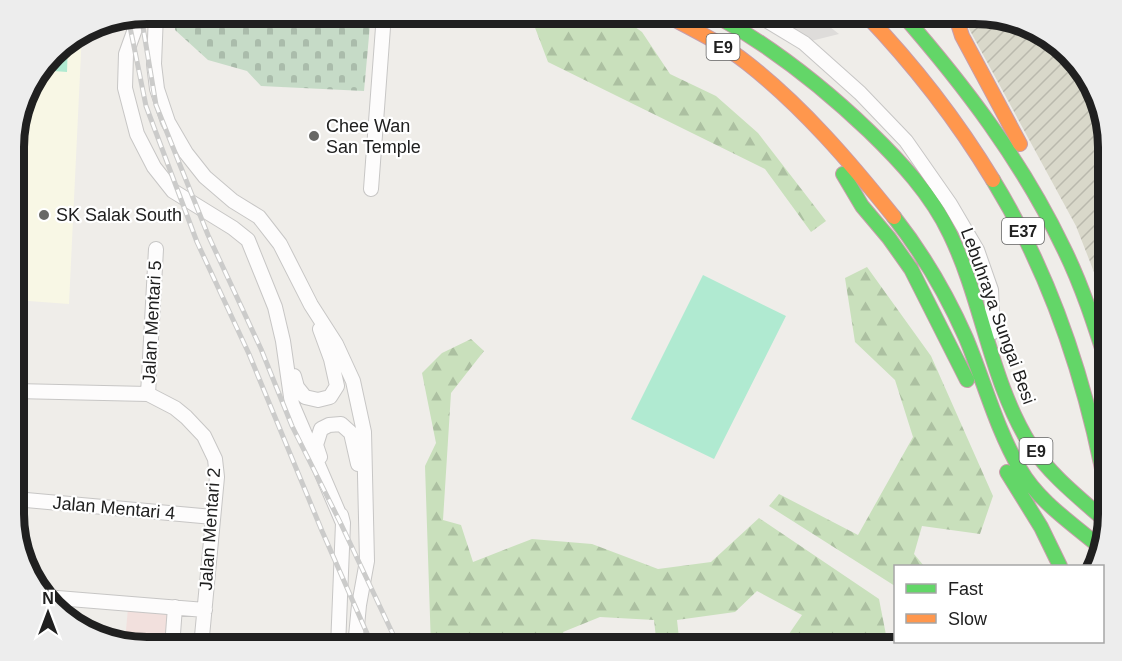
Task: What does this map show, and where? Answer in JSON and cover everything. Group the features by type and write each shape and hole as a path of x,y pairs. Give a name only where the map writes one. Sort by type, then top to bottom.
{"highway":[{"name":"Lebuhraya Sungai Besi","path":"683,24 747,63 777,89 853,166 916,245 933,273 965,338 1020,470 1043,499 1095,543"},
{"name":"Lebuhraya Sungai Besi","path":"733,24 803,71 887,149 914,179 954,242 969,279 1010,402 1032,447 1052,471 1098,514"},
{"name":"E37","path":"874,24 942,102 999,187 1023,231 1044,275 1076,359 1098,443"},
{"name":"E37","path":"910,24 969,95 1020,169 1067,255 1098,339"},
{"path":"957,24 1036,174 1041,205"},
{"path":"820,132 862,206 889,238 911,270 962,367 1011,480 1041,527 1059,565"},
{"path":"853,166 876,185 892,182 896,167 887,149"},
{"path":"916,245 904,224 902,215 912,206 933,210 940,217"}],"street":[{"path":"156,24 154,64 156,89 168,122 186,153 205,177 233,201 259,217 280,244 311,305 336,344 353,381 364,432 367,561 358,604 356,637"},
{"path":"371,189 383,24"},
{"path":"773,24 804,43 860,93 906,141 950,204 977,250 991,290 994,358"},
{"path":"137,25 126,54 125,88 137,134 154,167 173,191 233,228 248,240 275,307 297,387 305,397 318,400 330,397 337,386 331,359 311,305"},
{"name":"Jalan Mentari 5","path":"148,394 156,249"},
{"path":"283,341 292,404 344,523"},
{"name":"Jalan Mentari 2","path":"24,391 148,394 176,408 204,436 215,459 217,477 202,637"},
{"path":"338,637 344,523 316,444 321,429 329,425 341,424 351,433 366,510"},
{"name":"Jalan Mentari 4","path":"24,500 213,517"},
{"path":"78,600 205,610"},
{"path":"173,637 175,608"}],"shaded area":[{"path":"783,24 826,24 839,34 811,41"},
{"path":"966,24 1007,28 1037,40 1062,60 1082,85 1096,123 1098,139 1098,282 1076,226"},
{"name":"SK Salak South","path":"81,43 69,304 24,301 24,147 28,115 40,85 54,66"},
{"path":"128,608 170,611 168,637 126,635"}],"green space":[{"path":"175,24 370,24 364,91 261,86 247,71 208,60 175,30"},
{"path":"534,24 631,24 642,32 670,74 716,96 758,133 826,221 811,232 765,169 548,62"},
{"path":"68,53 67,72 50,71"},
{"path":"867,267 931,356 993,496 980,534 922,526 914,554 923,565 894,565 894,585 769,506 779,494 858,535 913,437 895,380 855,342 845,278"},
{"path":"703,275 786,316 714,459 631,419"},
{"path":"471,339 484,351 451,393 443,520 461,525 473,562 532,539 592,544 658,569 711,562 759,518 879,599 886,637 787,637 802,615 757,591 735,612 677,620 679,637 656,637 654,620 600,617 563,632 565,637 431,637 425,466 436,443 422,373 442,353"}],"railway":[{"path":"143,24 156,105 208,235 261,349 292,426 394,637"},
{"path":"130,25 146,106 197,242 249,354 369,637"}],"traffic: fast":[{"path":"730,24 795,67 833,98 892,154 934,205 961,260 996,368 1017,421 1039,457 1067,487 1098,514"},
{"path":"911,24 969,96 1029,184 1063,247 1098,336"},
{"path":"843,174 862,206 911,269 967,380"},
{"path":"993,180 1033,255 1066,334 1098,450"},
{"path":"894,217 925,260 951,306 966,338 1004,437 1020,469 1046,502 1095,543"},
{"path":"1007,472 1041,527 1060,565"}],"traffic: slow":[{"path":"683,24 727,49 768,80 825,136 894,217"},
{"path":"874,24 933,93 993,180"},
{"path":"958,24 962,36 1020,144"}],"place":[{"name":"Chee Wan San Temple","path":"314,136"},
{"name":"SK Salak South","path":"44,215"}]}
